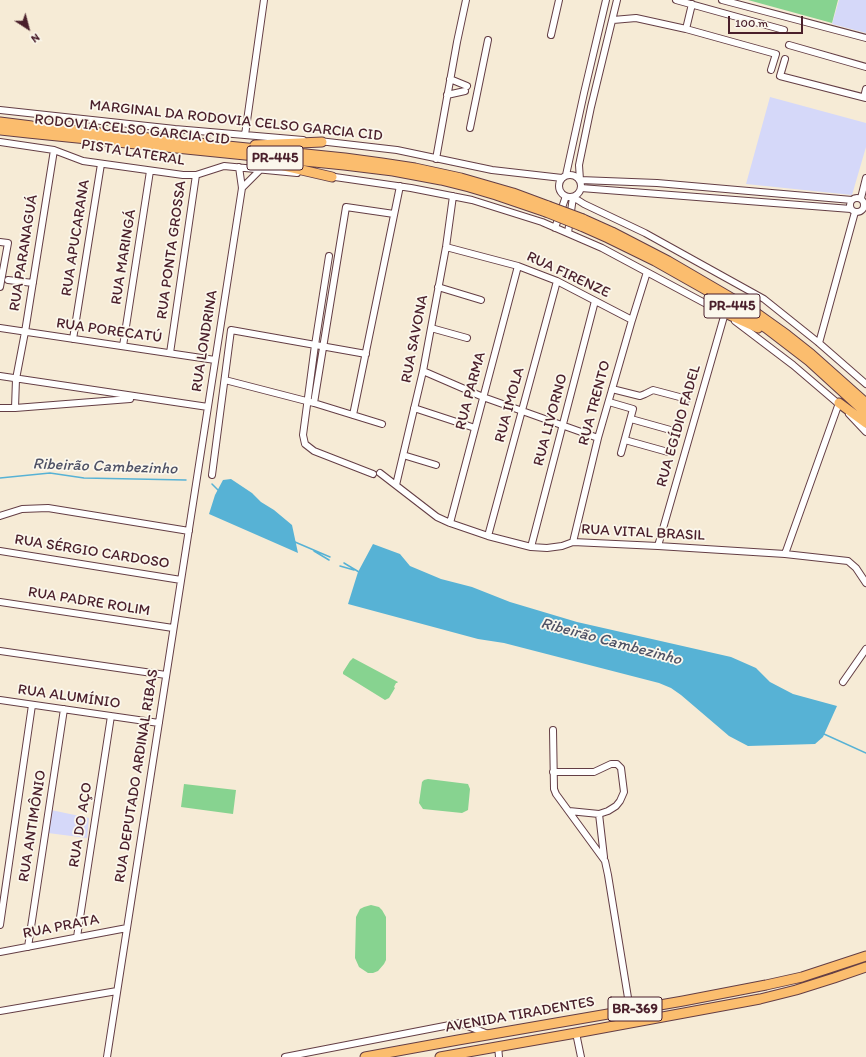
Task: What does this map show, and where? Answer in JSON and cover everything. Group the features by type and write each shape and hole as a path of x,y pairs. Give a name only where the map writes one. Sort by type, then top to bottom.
{"highway":[{"name":"RODOVIA CELSO GARCIA CID","path":"0,122 227,150"},
{"name":"RODOVIA CELSO GARCIA CID","path":"0,130 28,134 345,158 415,168 461,178 513,193 547,209 619,236 661,257 752,310 793,340 866,402"},
{"path":"227,150 322,142"},
{"path":"227,150 332,177"},
{"name":"RODOVIA CELSO GARCIA CID","path":"582,223 608,238 655,261 724,300 766,328 809,361 866,413"},
{"path":"725,313 784,341"},
{"path":"839,403 866,423"},
{"name":"AVENIDA TIRADENTES","path":"365,1057 683,1002 783,982 866,956"},
{"name":"AVENIDA TIRADENTES","path":"440,1057 760,999 796,990 866,967"}],"street":[{"path":"245,135 264,0"},
{"path":"436,159 466,0"},
{"path":"551,35 559,0"},
{"path":"606,0 564,177 559,182 562,194 570,196 645,232 764,299 819,343 866,384"},
{"path":"555,228 570,196 579,193 582,185 580,180 579,165 617,0"},
{"path":"676,0 784,30"},
{"path":"722,0 866,38"},
{"path":"686,29 692,4"},
{"path":"613,20 636,18 686,29 776,54 771,70"},
{"path":"470,128 472,89 488,40"},
{"path":"789,45 866,67"},
{"path":"785,59 780,76 865,98 866,89"},
{"path":"450,79 472,89"},
{"path":"447,95 472,89"},
{"path":"584,93 589,94 591,108"},
{"name":"MARGINAL DA RODOVIA CELSO GARCIA CID","path":"0,110 397,150 492,170 564,177"},
{"name":"PISTA LATERAL","path":"0,142 54,150 83,161 183,175 196,175 224,166 239,168"},
{"name":"RUA PARANAGUÁ","path":"15,408 16,379 54,150"},
{"name":"RUA APUCARANA","path":"73,339 101,164"},
{"path":"239,168 261,169 400,186 472,200 542,222 602,248 725,313 793,365 839,403 866,432"},
{"name":"RUA LONDRINA","path":"193,498 242,188 239,168"},
{"path":"242,188 261,169"},
{"name":"RUA MARINGÁ","path":"123,346 150,171"},
{"name":"RUA PONTA GROSSA","path":"170,353 196,175"},
{"path":"564,177 574,175 580,180 657,183 852,200 856,198 863,200"},
{"path":"819,343 859,211 865,206 863,200 866,178"},
{"path":"353,415 400,186"},
{"path":"581,188 859,211"},
{"name":"RUA SAVONA","path":"396,485 423,371 446,247 453,196"},
{"path":"568,233 570,196"},
{"path":"852,200 850,205 859,211"},
{"path":"314,403 346,207 394,214"},
{"path":"0,242 8,243 0,287"},
{"name":"RUA FIRENZE","path":"446,247 518,266 557,281 632,320"},
{"path":"329,256 303,435 305,444 314,451 373,474"},
{"name":"RUA PARMA","path":"450,523 518,266"},
{"name":"RUA TRENTO","path":"573,542 598,438 647,272"},
{"path":"8,280 33,283"},
{"name":"RUA IMOLA","path":"488,536 557,281"},
{"path":"438,287 481,300"},
{"name":"RUA LIVORNO","path":"531,547 595,300"},
{"name":"RUA EGÍDIO FADEL","path":"658,546 725,313"},
{"name":"RUA PORECATÚ","path":"0,328 215,360"},
{"path":"431,328 467,338"},
{"path":"212,475 231,330 366,354"},
{"path":"423,371 483,397 598,438"},
{"path":"0,376 208,407"},
{"path":"225,380 314,403 382,424"},
{"path":"612,389 640,396 653,390 687,399"},
{"path":"0,408 141,398"},
{"path":"609,402 633,409 621,453"},
{"path":"785,554 839,403"},
{"path":"414,408 475,428"},
{"path":"631,419 674,431"},
{"path":"625,440 668,452"},
{"path":"403,455 436,466"},
{"name":"RUA VITAL BRASIL","path":"380,473 437,517 488,536 531,547 547,548 562,546 573,542 785,554 848,560 856,568 866,583"},
{"name":"RUA DEPUTADO ARDINAL RIBAS","path":"106,1057 193,498"},
{"path":"0,516 22,509 48,508 188,531"},
{"name":"RUA SÉRGIO CARDOSO","path":"0,551 181,580"},
{"name":"RUA PADRE ROLIM","path":"0,602 173,628"},
{"path":"843,682 866,649"},
{"path":"0,651 166,675"},
{"name":"RUA ALUMÍNIO","path":"0,700 159,723"},
{"path":"0,925 32,705"},
{"name":"RUA ANTIMÔNIO","path":"28,947 64,709"},
{"name":"RUA DO AÇO","path":"77,937 111,716"},
{"path":"553,730 554,789 556,794 605,861"},
{"path":"553,772 594,772 611,764 617,764 621,768 624,792 616,806 608,812 599,814 569,811"},
{"path":"599,814 605,861 610,882 630,1010"},
{"name":"RUA PRATA","path":"0,952 127,928"},
{"path":"0,1011 117,991"},
{"path":"285,1057 460,1023 489,1035"},
{"path":"576,1033 581,1057"},
{"path":"498,1046 499,1057"}],"shaded area":[{"path":"839,0 866,0 866,33 832,24"},
{"path":"770,97 866,123 866,147 852,195 746,184"},
{"path":"51,810 89,818 87,838 48,833"}],"green space":[{"path":"748,0 838,0 832,23"},
{"path":"353,658 398,682 396,683 395,688 389,698 385,700 343,674"},
{"path":"428,779 468,784 470,789 468,810 462,813 423,809 419,803 422,782"},
{"path":"184,784 236,790 233,814 181,807"},
{"path":"371,905 379,907 386,917 386,960 378,971 368,973 359,967 355,958 356,917 360,909"}],"water":[{"path":"231,479 252,493 261,502 274,510 292,525 298,553 209,514 215,495 223,480"},
{"path":"373,544 400,554 410,566 441,579 472,587 510,602 577,622 731,657 756,668 770,682 793,694 837,706 823,737 815,744 748,746 729,736 681,695 671,688 659,683 504,643 478,639 348,604 358,572"}],"waterway":[{"name":"Ribeirão Cambezinho","path":"0,478 50,473 84,478 186,480"},
{"name":"Ribeirão Cambezinho","path":"212,484 219,491"},
{"name":"Ribeirão Cambezinho","path":"295,542 330,557"},
{"name":"Ribeirão Cambezinho","path":"314,551 329,560"},
{"name":"Ribeirão Cambezinho","path":"344,563 359,572"},
{"name":"Ribeirão Cambezinho","path":"340,566 354,570"},
{"name":"Ribeirão Cambezinho","path":"824,734 866,753"}]}
